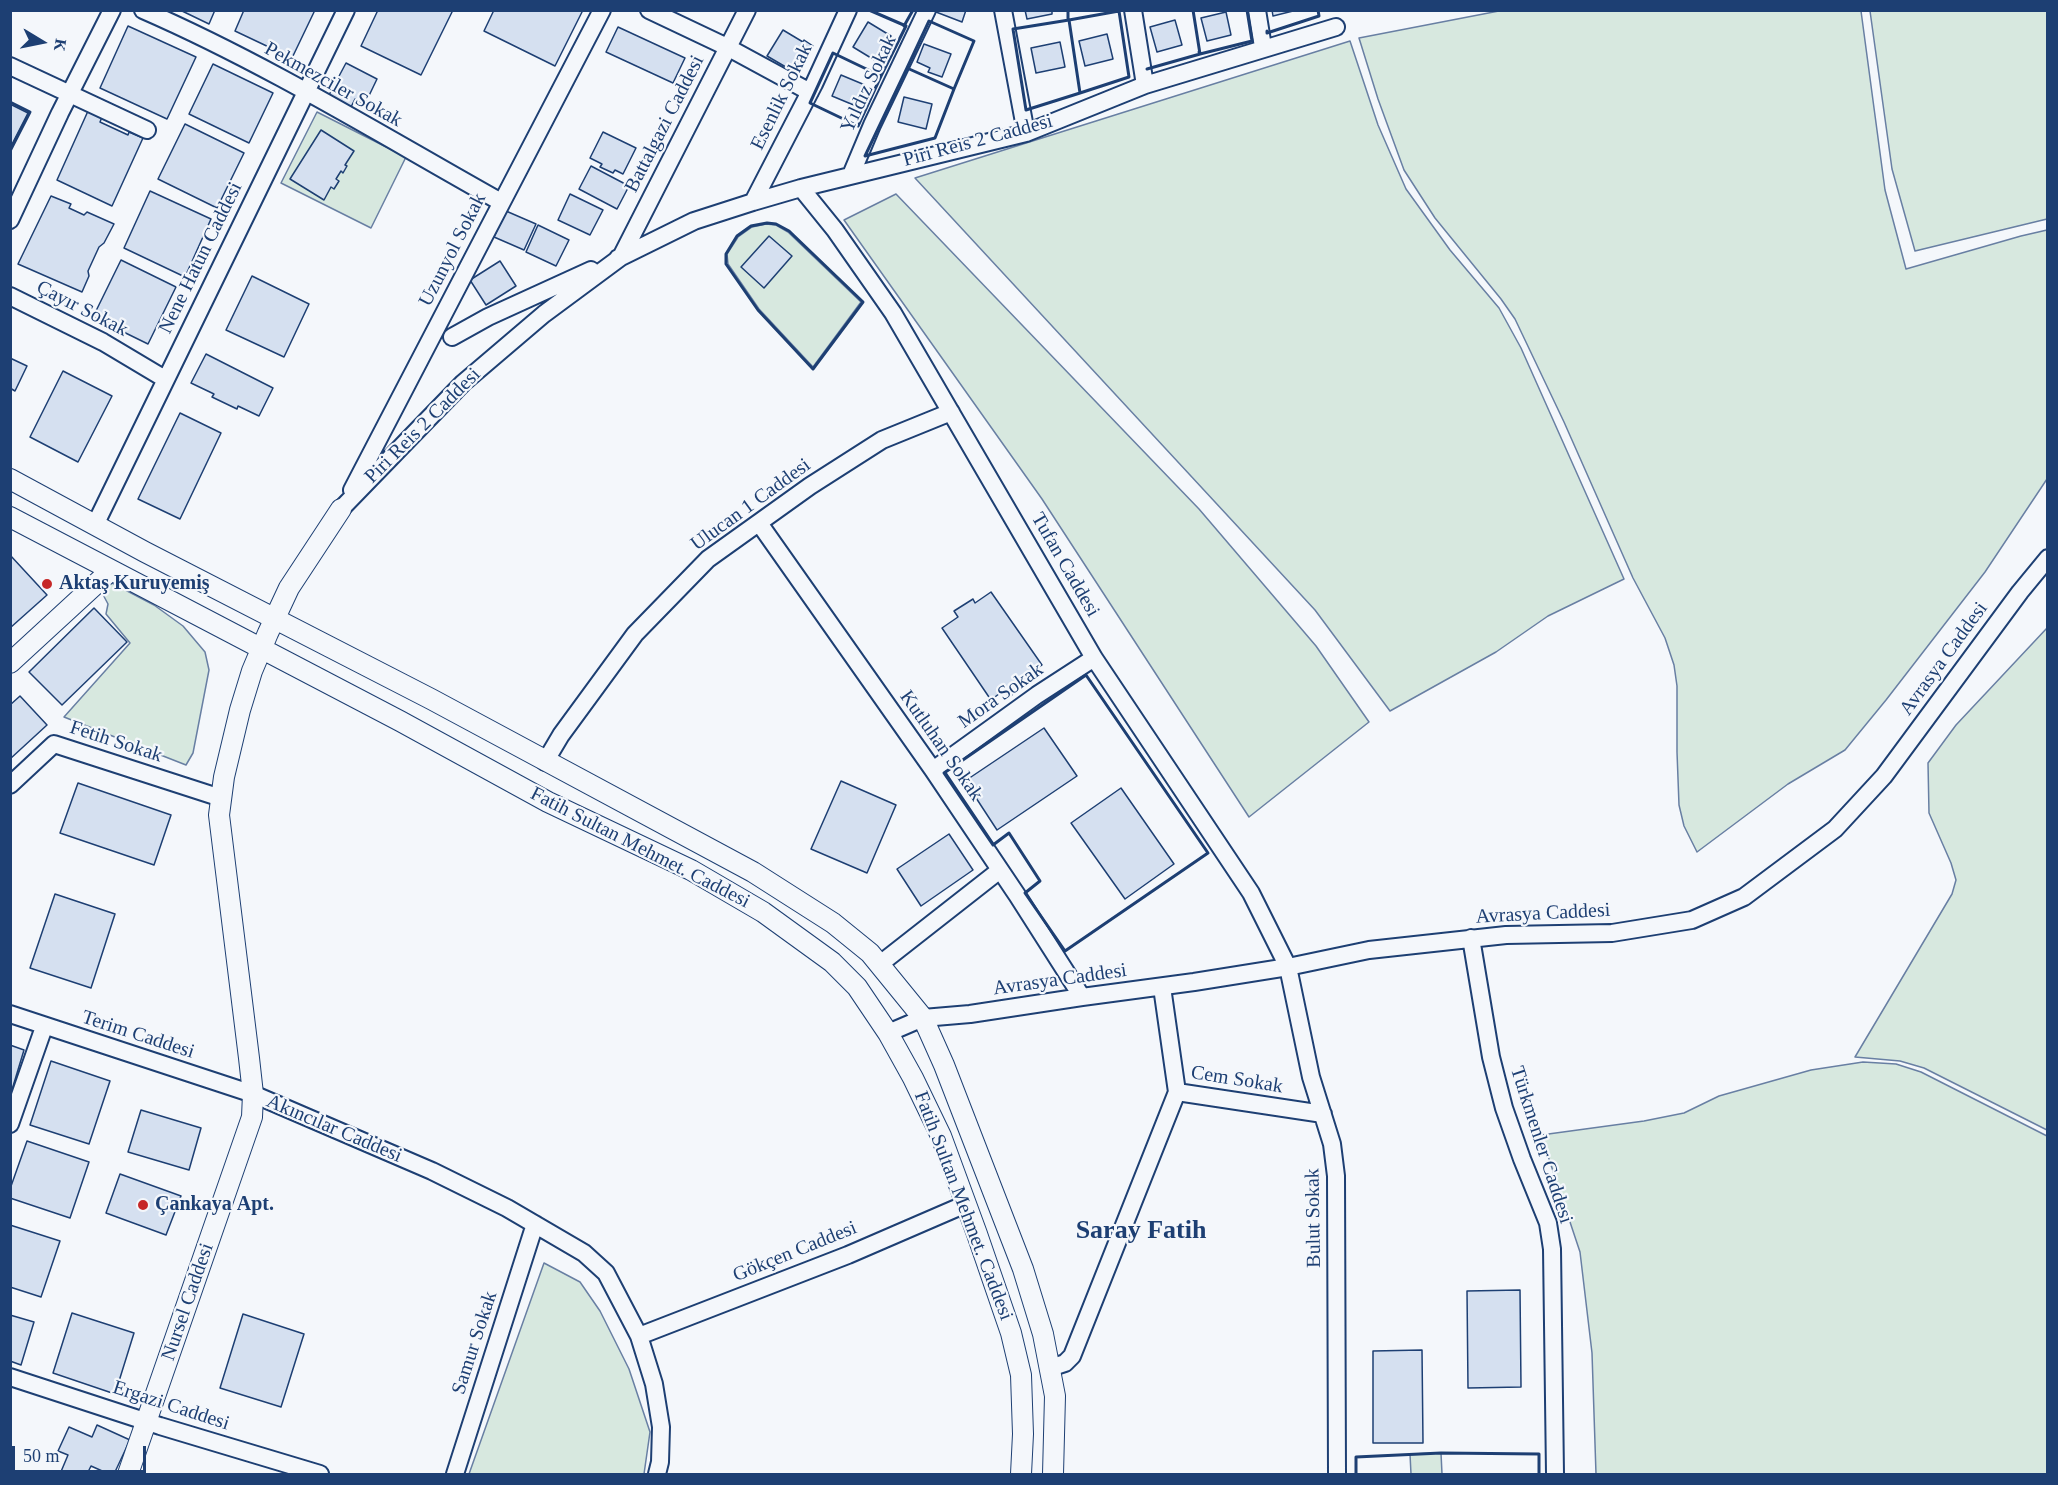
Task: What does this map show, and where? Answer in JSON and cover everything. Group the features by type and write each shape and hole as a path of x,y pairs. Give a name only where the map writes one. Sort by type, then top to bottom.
{"street":[{"path":"10,220 112,10"},
{"name":"Pekmezciler Sokak","path":"143,10 184,28 306,93 501,202"},
{"name":"Nene Hatun Caddesi","path":"95,525 346,10"},
{"name":"Uzunyol Sokak","path":"341,510 602,10"},
{"path":"649,10 728,47 810,92"},
{"name":"Battalgazi Caddesi","path":"621,257 747,10"},
{"name":"Esenlik Sokak","path":"753,202 810,92 848,10"},
{"name":"Yıldız Sokak","path":"851,175 872,125 927,10"},
{"path":"1004,10 1026,132"},
{"path":"1133,10 1145,85"},
{"path":"1257,10 1263,47"},
{"name":"Piri Reis 2 Caddesi","path":"452,337 488,317 694,221 801,188 1026,132 1145,85 1263,47 1336,27"},
{"path":"10,66 147,130"},
{"name":"Tufan Caddesi","path":"801,188 835,230 893,313 1094,658 1251,893 1288,967"},
{"name":"Piri Reis 2 Caddesi","path":"268,634 289,588 341,510 463,383 544,314 621,257"},
{"name":"Çayır Sokak","path":"10,296 103,342 165,379"},
{"name":"Ulucan 1 Caddesi","path":"545,762 561,735 634,634 708,559 810,486 882,440 951,412"},
{"name":"Fatih Sultan Mehmet. Caddesi","path":"10,479 95,525 268,634 400,721 548,802 691,870 763,912 832,962 857,987 888,1033 913,1078 940,1136 966,1204 1011,1333 1021,1375 1023,1434 1021,1474"},
{"name":"Fatih Sultan Mehmet. Caddesi","path":"10,517 110,571 431,699 753,872 833,923 870,953 923,1018 944,1065 1023,1269 1043,1334 1055,1396 1053,1474"},
{"name":"Kutluhan Sokak","path":"759,523 933,770 1082,997"},
{"name":"Avrasya Caddesi","path":"888,1033 923,1018 970,1014 1162,987 1288,967 1369,950 1506,934 1612,933 1692,920 1744,897 1835,829 1884,776 2020,592 2048,558"},
{"path":"10,663 110,571"},
{"name":"Akıncılar Caddesi","path":"268,634 252,671 240,710 228,756 219,815 253,1094 432,1171 507,1208 584,1252 606,1273 639,1336 654,1384 661,1427 660,1462 657,1474"},
{"name":"Mora Sokak","path":"933,770 1037,695 1094,658"},
{"name":"Fetih Sokak","path":"10,785 54,744 221,798"},
{"path":"880,964 1000,870"},
{"name":"Türkmenler Caddesi","path":"1471,938 1491,1058 1504,1108 1548,1223 1552,1249 1555,1474"},
{"name":"Bulut Sokak","path":"1288,967 1311,1077 1332,1144 1336,1176 1337,1474"},
{"name":"Cem Sokak","path":"1162,987 1177,1092 1323,1114"},
{"name":"Terim Caddesi","path":"10,1014 253,1094"},
{"path":"10,1124 44,1027"},
{"path":"1050,1368 1065,1363 1072,1356 1177,1092"},
{"name":"Nursel Caddesi","path":"128,1474 252,1117 253,1094"},
{"name":"Gökçen Caddesi","path":"639,1336 848,1255 966,1204"},
{"name":"Samur Sokak","path":"455,1474 535,1224"},
{"name":"Ergazi Caddesi","path":"10,1377 320,1474"}],"shaded area":[{"path":"1504,10 1861,11 1885,190 1906,269 2047,230 2047,479 1985,572 1845,750 1788,784 1697,852 1684,826 1679,805 1677,686 1674,665 1665,638 1633,578 1564,422 1515,319 1435,218 1404,170 1359,38"},
{"path":"1870,11 2047,11 2047,219 1915,251 1892,169"},
{"path":"1350,41 1378,125 1406,189 1450,250 1499,308 1521,348 1624,579 1548,616 1496,652 1390,711 1315,610 915,178"},
{"path":"317,112 406,157 371,228 281,183"},
{"path":"896,194 1199,509 1316,646 1369,722 1249,817 1042,499 844,220"},
{"path":"766,224 776,225 788,232 861,302 813,367 759,309 728,264 727,254 738,237 752,227"},
{"path":"106,583 112,583 154,605 183,626 205,652 209,670 193,753 186,765 64,717 130,643 106,614 108,604 100,589"},
{"path":"2047,628 2047,1130 1924,1068 1900,1061 1855,1057 1952,894 1956,880 1929,813 1928,763 1956,725"},
{"path":"1863,1062 1896,1064 1921,1072 2047,1136 2047,1474 1596,1474 1592,1353 1580,1252 1541,1135 1644,1121 1684,1113 1719,1096 1811,1070"},
{"path":"544,1263 580,1282 600,1311 629,1369 650,1432 644,1474 469,1474"},
{"path":"1441,1453 1442,1474 1411,1474 1410,1454"}],"building":[{"path":"180,10 215,10 209,24"},
{"path":"244,10 315,10 292,58 235,31"},
{"path":"378,10 453,10 421,75 361,46"},
{"path":"494,10 583,10 555,66 484,31"},
{"path":"937,10 966,10 962,22 936,12"},
{"path":"1025,10 1052,10 1052,14 1027,19"},
{"path":"1272,10 1297,10 1273,16"},
{"path":"1226,12 1231,35 1207,41 1201,18"},
{"path":"1175,20 1182,45 1157,52 1150,27"},
{"path":"868,22 891,36 876,61 853,47"},
{"path":"128,26 196,57 167,119 100,88"},
{"path":"618,27 685,58 673,83 606,52"},
{"path":"783,30 813,46 796,73 767,56"},
{"path":"1107,34 1113,59 1085,66 1079,41"},
{"path":"1060,42 1065,67 1036,73 1031,48"},
{"path":"924,44 951,54 942,77 928,72 930,68 917,62"},
{"path":"346,63 377,79 365,104 355,99 351,107 329,95"},
{"path":"213,64 273,93 249,143 189,114"},
{"path":"841,75 865,85 856,106 832,96"},
{"path":"904,97 932,104 926,129 898,122"},
{"path":"10,104 28,113 10,148"},
{"path":"88,111 102,117 100,122 128,135 129,132 143,138 112,206 57,180"},
{"path":"185,124 244,153 217,208 158,179"},
{"path":"321,130 354,151 343,173 341,171 336,179 339,181 334,189 331,187 324,200 290,179"},
{"path":"603,132 636,148 623,174 615,170 613,173 600,167 602,164 590,158"},
{"path":"591,166 629,186 617,209 579,189"},
{"path":"150,191 211,219 185,277 124,248"},
{"path":"570,194 603,210 590,235 558,220"},
{"path":"51,196 71,204 69,208 84,215 87,212 114,224 104,243 99,247 88,271 89,276 82,292 18,264"},
{"path":"506,211 536,224 524,250 494,237"},
{"path":"538,225 569,240 556,266 526,252"},
{"path":"769,236 792,256 764,288 741,267"},
{"path":"121,260 176,287 148,344 93,317"},
{"path":"500,261 516,286 486,305 470,280"},
{"path":"252,276 309,304 284,357 226,330"},
{"path":"206,354 273,388 259,416 212,397 214,394 191,383"},
{"path":"10,358 27,366 15,391 10,388"},
{"path":"63,371 112,396 78,462 30,437"},
{"path":"180,413 221,433 180,519 138,499"},
{"path":"10,555 47,595 10,628"},
{"path":"991,592 1042,665 1026,676 1030,682 1009,697 1004,690 991,700 942,628 958,617 954,611 973,599 975,603"},
{"path":"94,608 127,642 62,705 29,672"},
{"path":"20,696 47,725 10,759 10,705"},
{"path":"1044,728 1077,776 997,830 965,781"},
{"path":"841,781 896,805 867,873 811,849"},
{"path":"78,783 171,815 154,865 60,833"},
{"path":"1121,788 1174,864 1125,899 1071,823"},
{"path":"949,834 973,870 921,906 897,869"},
{"path":"55,894 115,914 91,988 30,968"},
{"path":"10,1045 24,1050 11,1093 10,1093"},
{"path":"51,1061 110,1081 89,1144 30,1125"},
{"path":"141,1110 201,1128 189,1170 128,1152"},
{"path":"27,1141 89,1162 70,1218 10,1198 10,1189"},
{"name":"Çankaya Apt.","path":"120,1174 181,1196 166,1235 106,1213"},
{"path":"10,1225 60,1241 41,1297 10,1287"},
{"path":"1520,1290 1521,1387 1468,1388 1467,1291"},
{"path":"72,1313 134,1333 115,1394 53,1373"},
{"path":"243,1314 304,1334 281,1407 220,1388"},
{"path":"10,1315 34,1322 21,1365 10,1361"},
{"path":"1422,1350 1423,1443 1373,1443 1373,1351"},
{"path":"97,1425 130,1440 114,1474 91,1466 87,1474 60,1474 68,1455 58,1451 69,1427 92,1437"}],"wall":[{"path":"869,10 906,26 881,76 879,75"},
{"path":"904,26 913,10"},
{"path":"1068,10 1068,20"},
{"path":"1147,69 1200,54 1193,10"},
{"path":"1199,52 1200,54 1252,41 1247,10"},
{"path":"1267,31 1267,33 1319,16 1318,10"},
{"path":"1119,11 1129,77 1080,93 1069,20 1119,11"},
{"path":"1069,20 1080,93 1026,110 1013,29 1069,20"},
{"path":"929,21 974,41 954,89 907,68 929,21"},
{"path":"833,53 881,76 858,126 810,103 833,53"},
{"path":"907,68 954,89 935,138 865,156 907,68"},
{"path":"10,102 30,112 10,151"},
{"path":"767,223 776,224 789,231 863,302 813,369 758,310 726,264 726,254 737,236 751,226 767,223"},
{"path":"1086,675 1208,853 1065,951 1025,893 1040,881 1009,833 993,845 944,773 1086,675"},
{"path":"1356,1474 1356,1457 1441,1453 1539,1454 1539,1474"}],"place":[{"name":"Aktaş Kuruyemiş","path":"47,584"},
{"name":"Çankaya Apt.","path":"143,1205"}],"district":[{"name":"Saray Fatih","path":"1141,1231"}]}
